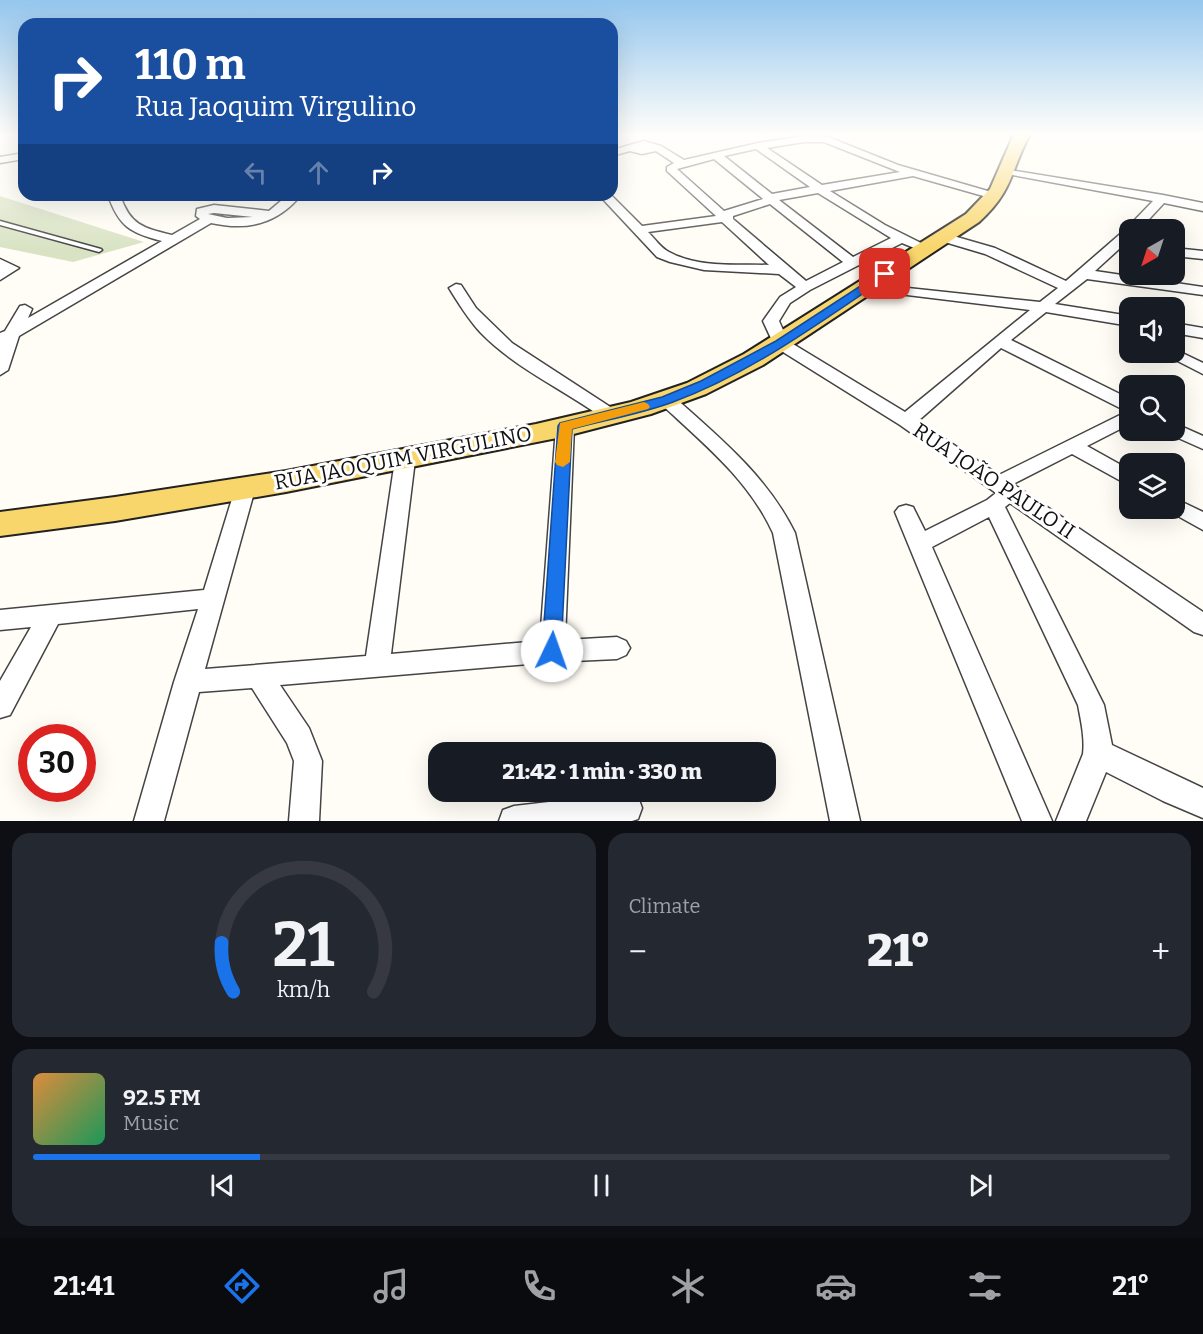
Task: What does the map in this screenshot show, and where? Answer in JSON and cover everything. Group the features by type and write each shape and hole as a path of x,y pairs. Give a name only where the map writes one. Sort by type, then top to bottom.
{"main road":[{"path":"1001,184 1005,172"},
{"name":"RUA JAOQUIM VIRGULINO","path":"0,524 244,489 405,460 612,416 667,400 705,384 781,344 933,242 962,226 1001,184"}],"street":[{"path":"675,172 782,270 805,287"},
{"path":"737,172 852,263"},
{"path":"798,172 875,225 900,239 990,251 1067,287"},
{"path":"638,230 725,217 769,199 914,173 1001,184 1163,198 1203,207"},
{"path":"1143,219 1163,198"},
{"path":"116,201 122,218 142,231 172,239"},
{"path":"6,336 135,264 172,239 209,219 237,222 273,215 288,201"},
{"path":"611,201 662,254 677,261 782,270"},
{"path":"781,344 771,321 786,300 805,287 900,239"},
{"path":"906,421 1000,341 1119,249"},
{"path":"1185,253 1203,255"},
{"path":"1084,274 1203,291"},
{"path":"866,286 1044,307 1119,319"},
{"path":"456,288 467,310 479,324 502,343 535,367 591,399 612,416"},
{"path":"0,370 6,336 25,309"},
{"path":"1085,313 1119,329"},
{"path":"1185,330 1203,333"},
{"path":"1000,341 1119,400"},
{"name":"RUA JOÃO PAULO II","path":"781,344 906,421 1001,493 1203,625"},
{"path":"1185,360 1203,369"},
{"path":"667,400 746,477 777,513 784,533 845,821"},
{"path":"919,543 1073,447 1119,422"},
{"path":"552,651 565,426"},
{"path":"1185,434 1203,443"},
{"path":"1073,447 1119,473"},
{"path":"377,666 405,460"},
{"path":"149,821 187,682 215,598 244,489"},
{"path":"1001,493 1091,705 1098,744 1088,782 1071,821"},
{"path":"1185,511 1203,522"},
{"path":"906,512 1037,821"},
{"path":"0,620 215,598"},
{"path":"0,706 51,614"},
{"path":"187,682 552,651 616,648"},
{"path":"258,675 299,737 308,761 304,821"},
{"path":"1096,752 1173,791 1203,803"},
{"path":"514,821 627,808"}],"lane":[{"path":"0,223 99,250"}],"green space":[{"path":"0,196 144,242 73,262 0,247"}],"slow traffic":[{"path":"563,462 565,426 644,407"}],"route":[{"path":"552,651 565,426 612,416 667,400 705,384 781,344 885,274"}]}
